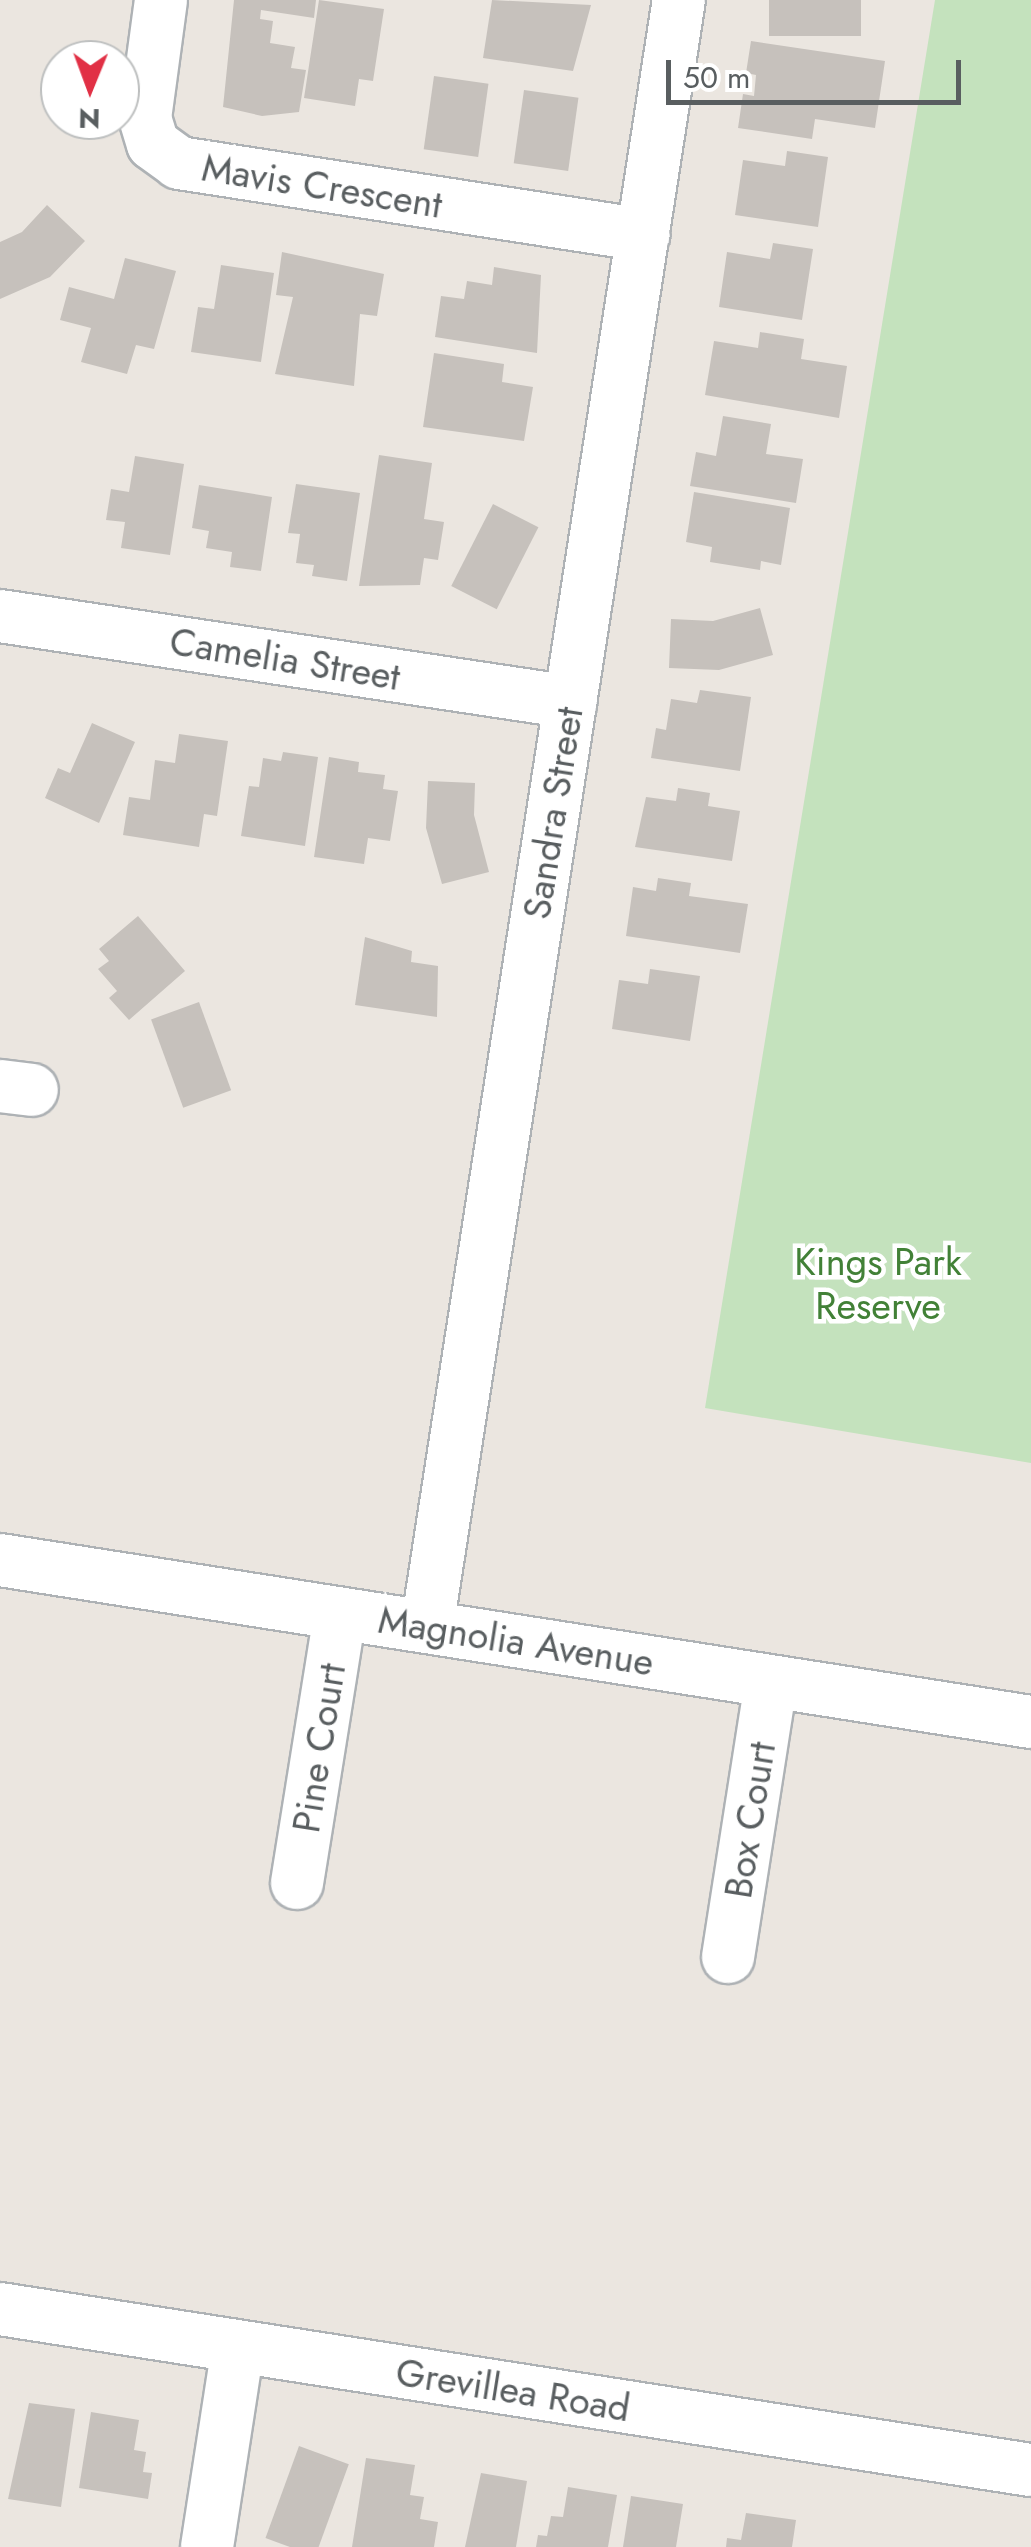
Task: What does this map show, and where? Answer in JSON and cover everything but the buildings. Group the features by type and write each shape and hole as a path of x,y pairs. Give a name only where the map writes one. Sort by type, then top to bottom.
{"street":[{"name":"Mavis Crescent","path":"162,0 145,118 153,144 179,162 643,235"},
{"name":"Sandra Street","path":"427,1627 679,0"},
{"name":"Camelia Street","path":"0,616 571,702"},
{"name":"Magnolia Avenue","path":"0,1560 1031,1722"},
{"name":"Pine Court","path":"297,1883 340,1614"},
{"name":"Box Court","path":"728,1957 771,1682"},
{"name":"Grevillea Road","path":"0,2309 1030,2470"},
{"path":"206,2547 238,2347"}],"green space":[{"name":"Kings Park Reserve","path":"935,0 1031,0 1031,1463 705,1408"}]}
